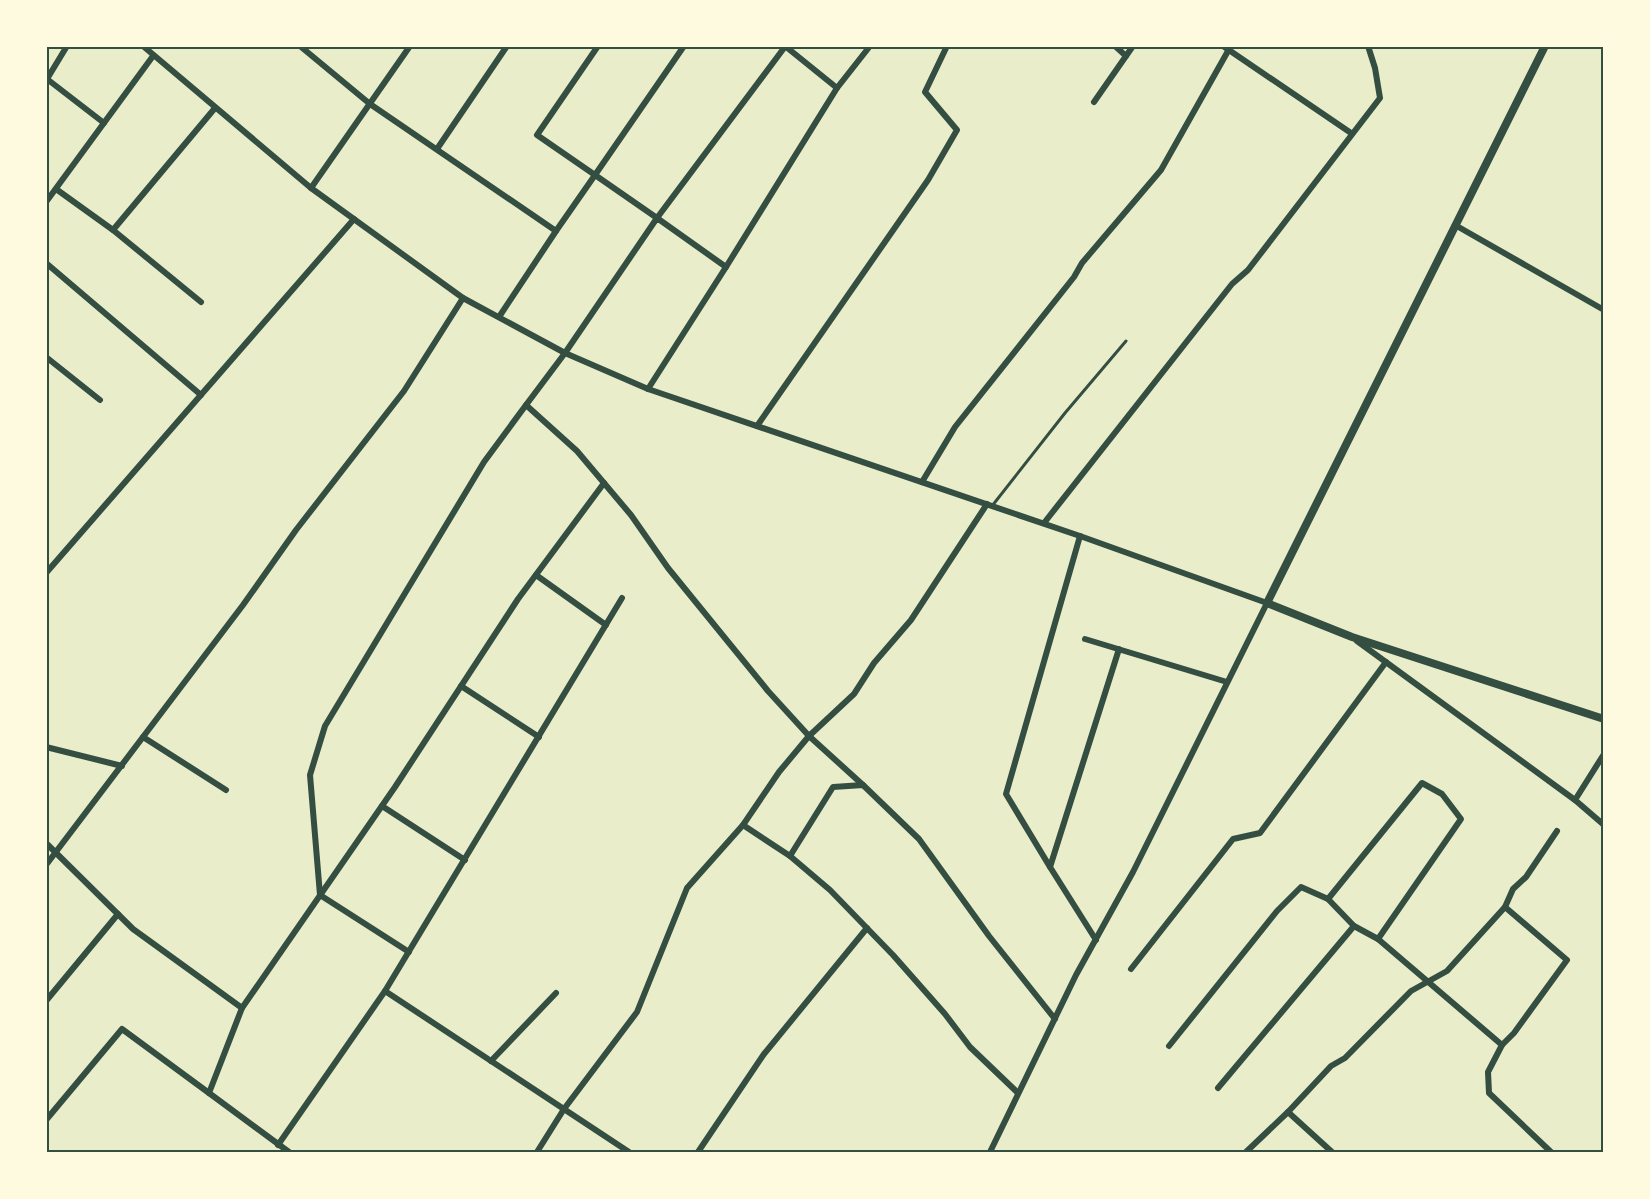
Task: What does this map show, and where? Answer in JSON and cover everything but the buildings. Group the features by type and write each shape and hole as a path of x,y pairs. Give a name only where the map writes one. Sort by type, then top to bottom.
{"street":[{"path":"67,46 47,79 104,123"},
{"path":"142,46 311,188 463,298 565,353 648,389 1044,523 1267,603 1352,637 1604,719"},
{"path":"300,46 370,104 556,231"},
{"path":"311,188 410,46"},
{"path":"436,149 507,46"},
{"path":"598,46 537,135 726,267"},
{"path":"499,317 684,46"},
{"path":"648,389 837,88 870,46"},
{"path":"757,426 928,180 957,130 925,92 947,46"},
{"path":"1115,46 1126,56"},
{"path":"1094,102 1133,46"},
{"path":"1044,523 1232,284 1248,270 1380,98 1375,68 1368,46"},
{"path":"990,1152 1055,1019 1133,872 1545,46"},
{"path":"320,895 310,775 324,726 484,462 565,353 657,218 784,47 837,88"},
{"path":"922,482 955,427 1074,277 1082,262 1161,170 1225,49 1351,133"},
{"path":"46,202 153,56"},
{"path":"113,230 215,108"},
{"path":"56,189 113,230 201,302"},
{"path":"46,573 354,219"},
{"path":"1455,225 1604,310"},
{"path":"46,263 201,395"},
{"path":"46,865 243,605 296,530 404,392 463,298"},
{"path":"46,357 100,400"},
{"path":"526,405 577,451 631,515 668,568 768,691 809,736 919,839 989,936 1055,1019"},
{"path":"209,1093 242,1008 382,806 518,599 604,483"},
{"path":"537,1152 564,1109 637,1012 687,888 743,825 779,772 809,736 854,694 874,663 911,620 990,505"},
{"path":"1080,536 1006,795 1096,940"},
{"path":"536,575 606,625"},
{"path":"278,1145 385,991 622,598"},
{"path":"1352,637 1575,800 1604,825"},
{"path":"1085,639 1227,682"},
{"path":"1050,867 1119,649"},
{"path":"1131,969 1233,839 1260,832 1386,662"},
{"path":"461,686 539,737"},
{"path":"143,738 226,790"},
{"path":"46,747 122,766"},
{"path":"1575,800 1604,754"},
{"path":"1328,899 1422,783 1442,794 1461,819 1378,939"},
{"path":"790,856 833,787 863,785"},
{"path":"382,806 465,860"},
{"path":"743,825 790,856 830,890 945,1014 970,1047 1018,1093"},
{"path":"1246,1152 1331,1066 1345,1058 1411,991 1448,972 1505,907 1514,889 1526,877 1557,831"},
{"path":"46,843 133,929 242,1008"},
{"path":"1169,1046 1297,889 1301,887 1328,899 1354,926 1378,939 1502,1045"},
{"path":"320,895 409,952"},
{"path":"1505,907 1567,960 1514,1033 1502,1045 1488,1072 1489,1093 1551,1152"},
{"path":"46,1001 118,914"},
{"path":"1218,1088 1354,926"},
{"path":"698,1152 764,1054 867,928"},
{"path":"385,991 629,1152"},
{"path":"491,1061 556,993"},
{"path":"46,1120 122,1029 289,1152"},
{"path":"1288,1112 1332,1152"}],"lane":[{"path":"990,505 1126,341"}]}
